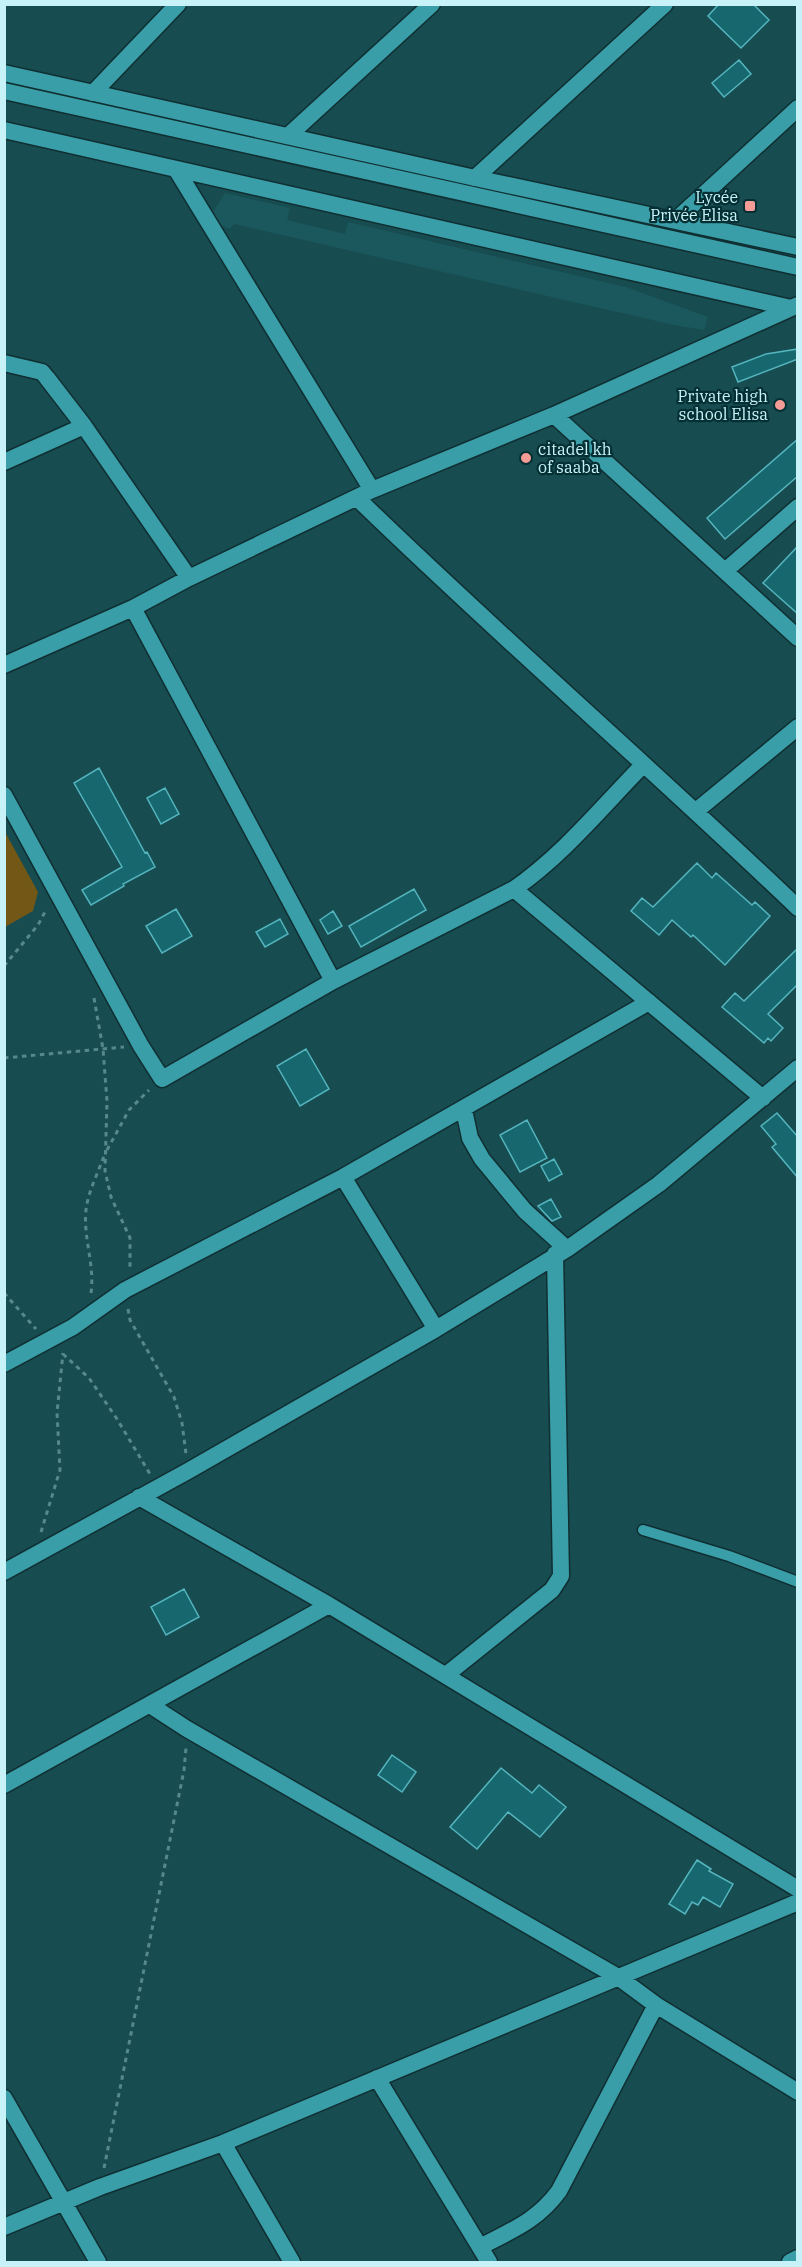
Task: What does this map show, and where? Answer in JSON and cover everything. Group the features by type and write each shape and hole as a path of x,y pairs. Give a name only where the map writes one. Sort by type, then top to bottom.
{"street":[{"path":"93,93 178,4"},
{"path":"288,136 432,4"},
{"path":"475,178 665,4"},
{"path":"4,73 798,247"},
{"path":"4,91 798,267"},
{"path":"676,220 798,108"},
{"path":"4,130 795,307"},
{"path":"176,169 365,494 642,765 696,810 798,908"},
{"path":"4,665 133,608 189,578 365,494 554,415 795,307"},
{"path":"4,363 44,374 84,426 189,578"},
{"path":"554,415 798,638"},
{"path":"4,462 84,426"},
{"path":"725,571 798,507"},
{"path":"133,608 333,981"},
{"path":"696,810 798,727"},
{"path":"4,795 141,1046 163,1078 333,981 514,889 568,844 642,765"},
{"path":"514,889 763,1098"},
{"path":"4,1364 73,1327 125,1290 343,1177 464,1110 649,1002"},
{"path":"4,1572 188,1471 436,1329 561,1252 659,1184 798,1068"},
{"path":"446,1675 552,1590 561,1576 561,1252 482,1159 470,1138 464,1110"},
{"path":"343,1177 436,1329"},
{"path":"139,1497 329,1605 798,1889"},
{"path":"4,1785 329,1605"},
{"path":"150,1705 187,1729 618,1977 656,2005 798,2092"},
{"path":"4,2227 100,2187 223,2143 798,1902"},
{"path":"480,2247 534,2218 548,2206 559,2191 656,2005"},
{"path":"377,2078 489,2262"},
{"path":"4,2098 98,2262"},
{"path":"223,2143 291,2262"},
{"path":"790,2262 798,2258"}],"lane":[{"path":"644,1530 729,1556 798,1582"}],"path":[{"path":"4,966 38,926 46,913 52,886"},
{"path":"93,992 103,1049 106,1101 105,1171 111,1197 130,1238 130,1267 125,1290 130,1320 174,1397 182,1423 188,1471"},
{"path":"4,1058 141,1046"},
{"path":"4,1293 22,1315 89,1378 117,1419 157,1486"},
{"path":"100,2187 184,1770 187,1729"}],"shaded area":[{"path":"225,193 290,208 287,220 345,234 348,222 626,287 708,317 704,330 674,325 234,224 230,229 208,220"},
{"path":"5,832 38,892 33,911 5,927"}],"building":[{"path":"719,4 753,4 769,20 741,48 708,16"},
{"path":"739,60 751,74 724,97 712,83"},
{"path":"798,349 798,359 738,382 732,367 766,354"},
{"path":"798,439 798,476 725,539 707,518"},
{"path":"798,546 798,614 763,583"},
{"path":"99,768 145,853 147,852 155,867 91,905 82,890 122,867 74,783"},
{"path":"165,788 179,814 161,824 147,798"},
{"path":"697,863 712,878 716,873 752,905 755,902 770,916 725,965 693,935 691,937 672,920 659,935 631,911 642,898 653,907"},
{"path":"414,889 426,910 361,947 349,926"},
{"path":"176,909 192,936 162,953 146,926"},
{"path":"333,911 342,926 328,934 320,920"},
{"path":"280,919 288,934 265,947 256,932"},
{"path":"798,948 798,984 768,1014 783,1028 771,1041 768,1038 764,1043 722,1007 735,993 744,1001"},
{"path":"306,1049 329,1089 300,1106 277,1066"},
{"path":"777,1113 798,1137 798,1178 772,1147 776,1144 761,1126"},
{"path":"527,1120 547,1158 520,1172 500,1135"},
{"path":"554,1159 562,1174 549,1181 541,1166"},
{"path":"551,1199 561,1217 552,1221 538,1206"},
{"path":"184,1589 199,1617 166,1635 151,1607"},
{"path":"392,1755 416,1772 402,1792 378,1775"},
{"path":"501,1768 532,1793 539,1785 566,1807 540,1837 508,1812 477,1849 450,1827"},
{"path":"697,1860 711,1869 709,1871 733,1884 720,1907 703,1897 698,1905 692,1902 685,1914 669,1904"}],"place":[{"name":"Lycée Privée Elisa","path":"750,206"},
{"name":"Private high school Elisa","path":"780,405"},
{"name":"citadel kh of saaba","path":"526,458"}]}
